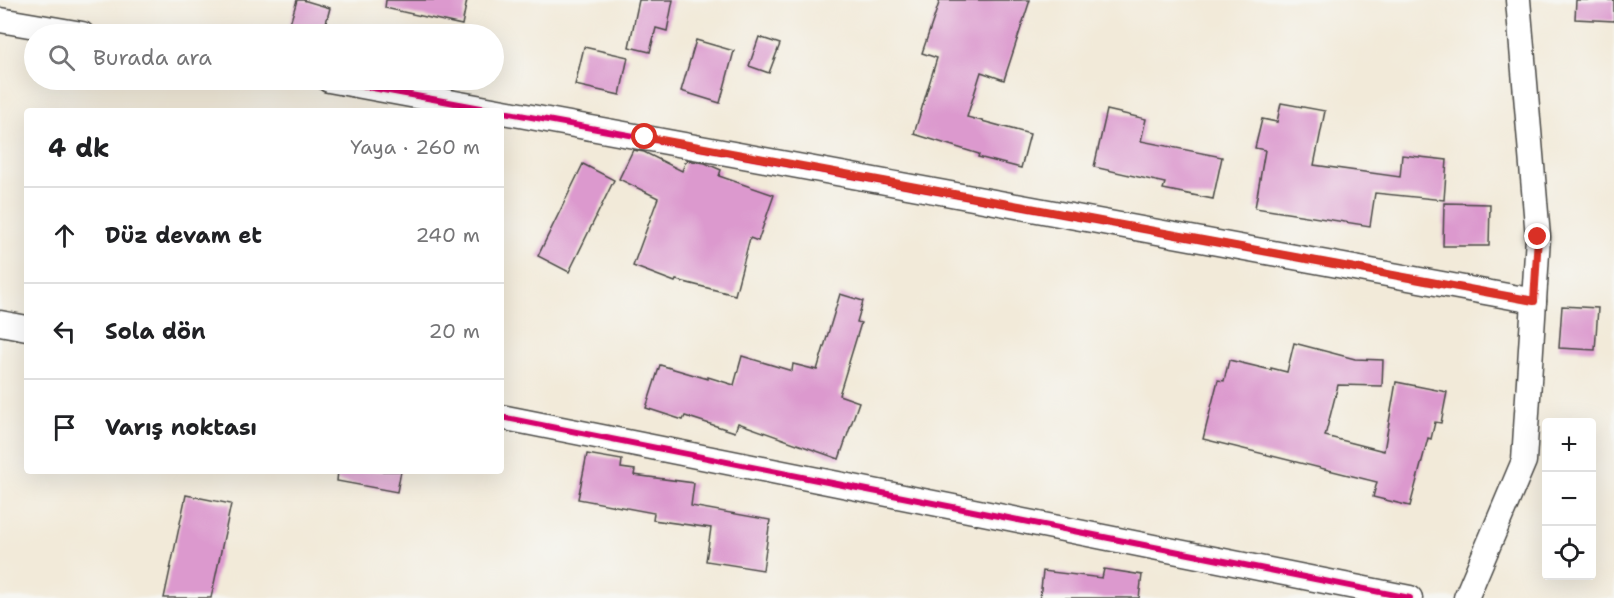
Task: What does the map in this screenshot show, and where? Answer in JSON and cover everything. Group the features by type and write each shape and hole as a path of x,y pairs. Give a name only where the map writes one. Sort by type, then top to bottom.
{"street":[{"path":"1466,598 1524,461 1538,237 1518,0"},
{"path":"0,20 24,24"},
{"path":"384,90 482,108"},
{"path":"504,112 1534,301"},
{"path":"0,323 24,327"},
{"path":"504,418 1410,598"}],"building":[{"path":"297,0 330,8 326,24 290,24"},
{"path":"386,0 467,0 462,24 385,8"},
{"path":"639,0 673,0 667,31 656,28 650,52 629,47"},
{"path":"940,0 1030,0 1004,80 981,72 967,117 1030,134 1021,168 978,157 979,154 914,134 937,58 922,53"},
{"path":"1576,0 1614,0 1614,21 1575,19"},
{"path":"759,37 780,44 769,73 749,66"},
{"path":"696,40 734,51 720,103 681,91"},
{"path":"584,47 628,57 620,95 575,85"},
{"path":"1281,103 1325,111 1314,165 1400,177 1402,155 1447,160 1444,200 1375,193 1370,226 1255,208 1265,150 1255,148 1262,119 1277,122"},
{"path":"1107,110 1146,119 1141,141 1222,157 1213,199 1163,189 1165,183 1094,167"},
{"path":"633,150 644,152 682,171 686,160 705,163 721,170 719,176 774,195 758,241 750,238 735,295 676,280 675,282 633,266 658,198 619,179"},
{"path":"583,164 614,180 569,272 538,256"},
{"path":"1444,203 1490,204 1489,246 1443,246"},
{"path":"840,294 863,301 857,322 861,323 839,395 859,402 839,459 738,423 735,432 685,416 683,420 646,408 660,365 734,385 742,356 792,371 793,364 817,370"},
{"path":"1562,306 1598,308 1595,350 1559,348"},
{"path":"1294,343 1355,359 1383,360 1382,386 1338,385 1325,436 1384,451 1396,382 1447,392 1441,423 1435,422 1431,439 1428,438 1410,506 1373,497 1377,482 1203,439 1218,380 1224,381 1229,360 1287,372"},
{"path":"587,454 622,460 621,468 635,470 634,475 694,483 691,506 770,520 763,570 706,561 711,528 653,520 654,513 578,499"},
{"path":"338,474 400,474 397,492 337,481"},
{"path":"186,495 231,504 211,598 164,598"},
{"path":"1104,569 1142,575 1139,598 1040,598 1043,571 1102,578"}],"cycle path":[{"path":"384,90 482,108"},
{"path":"504,112 1534,301"},
{"path":"504,418 1410,598"}],"route":[{"path":"645,137 1534,301 1538,237"}]}
